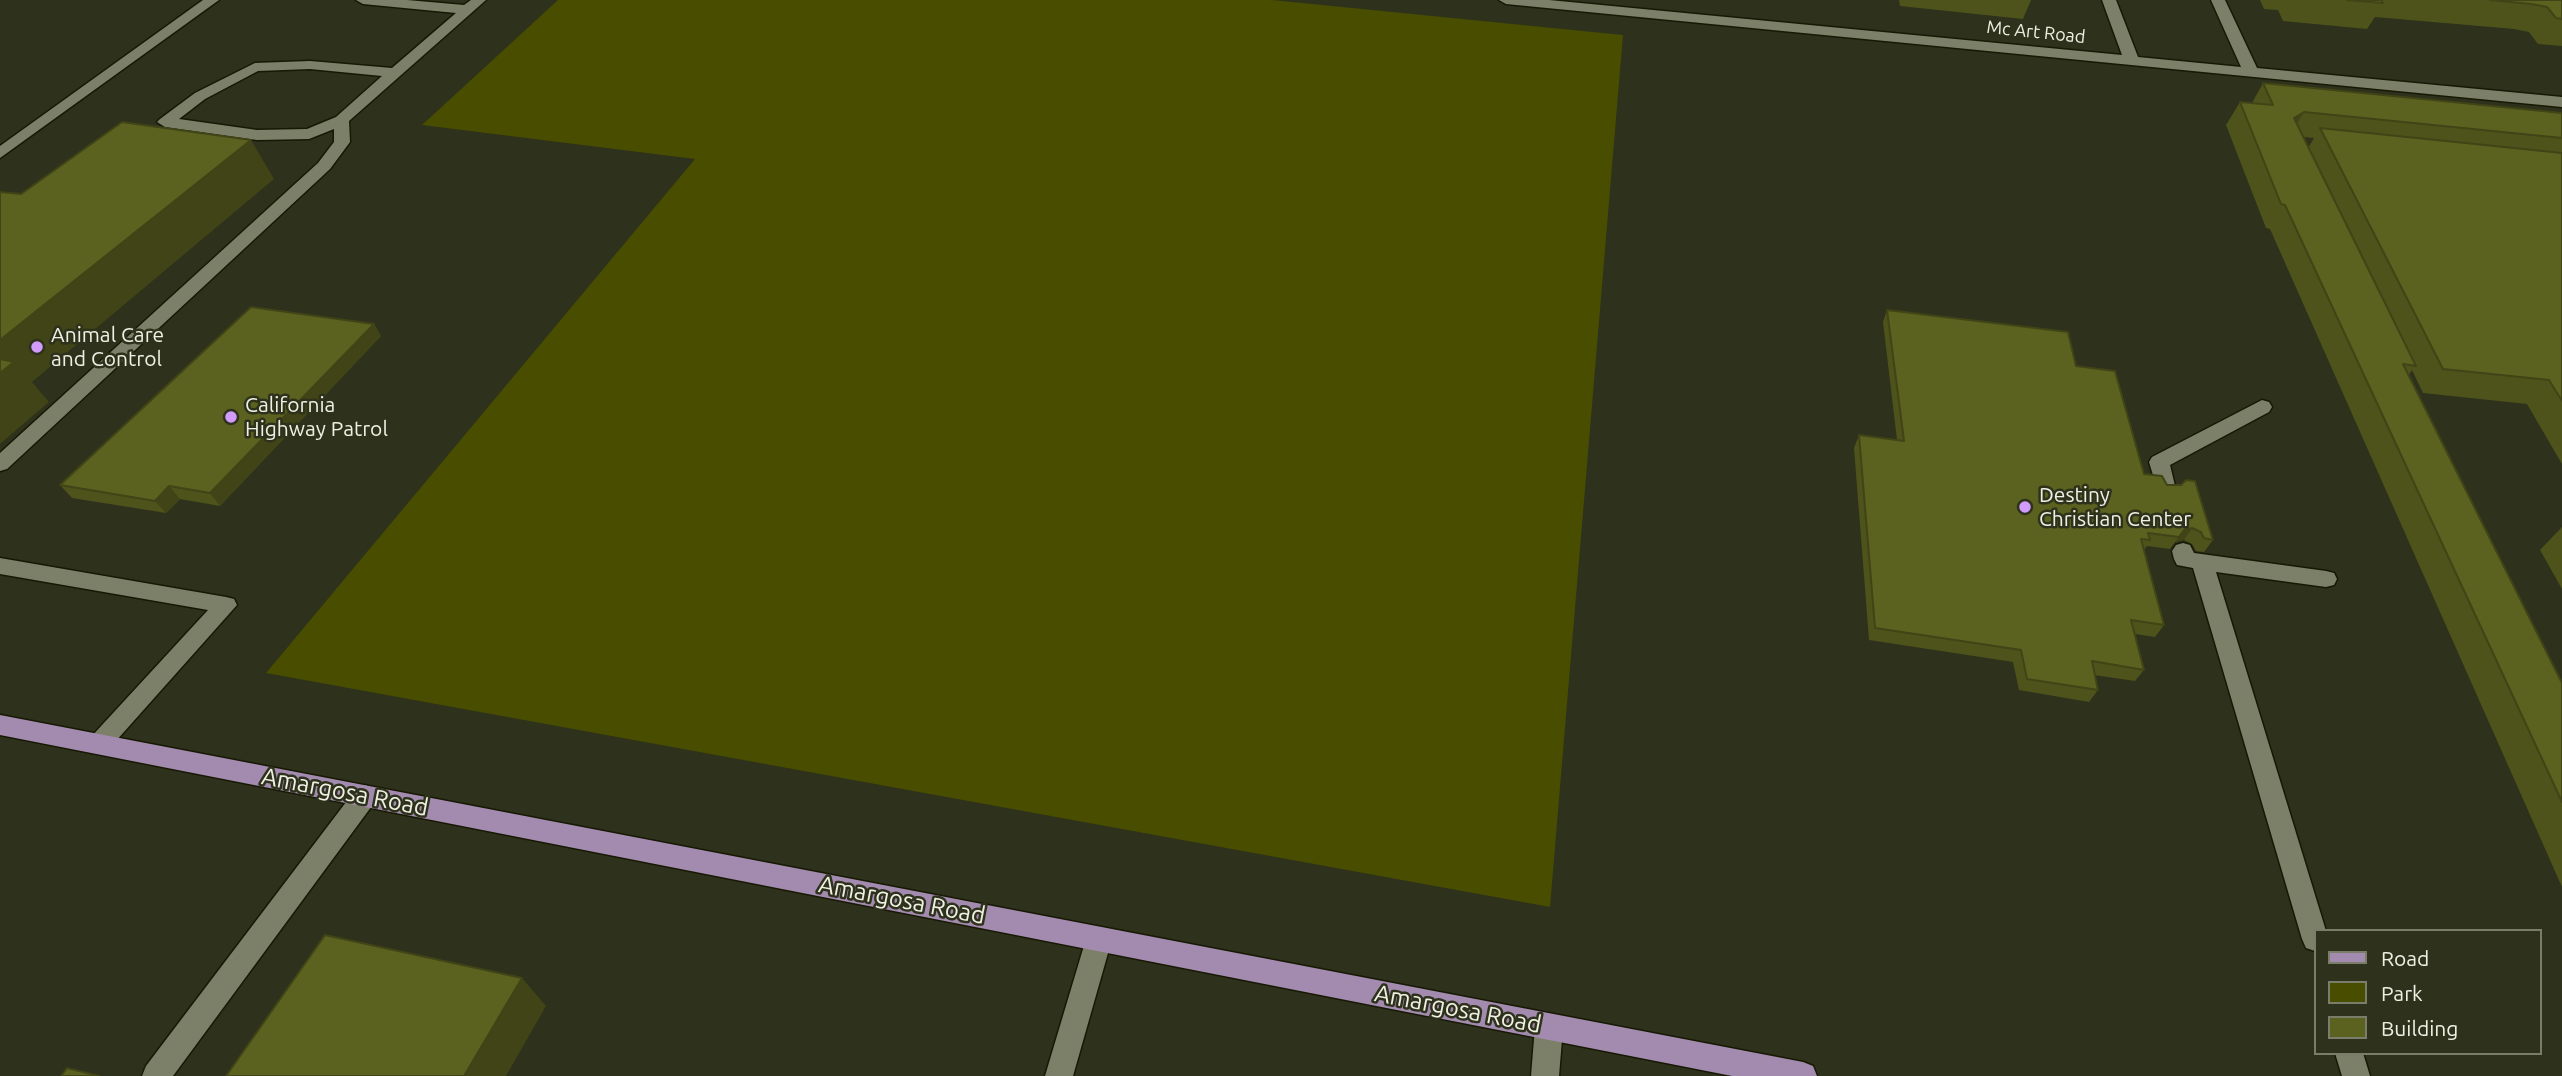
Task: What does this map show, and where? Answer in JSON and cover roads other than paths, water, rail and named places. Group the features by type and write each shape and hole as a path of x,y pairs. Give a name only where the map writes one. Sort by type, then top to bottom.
{"main road":[{"name":"Amargosa Road","path":"2,729 99,744 1803,1076"}],"street":[{"path":"0,153 212,0"},
{"path":"363,0 474,5"},
{"name":"Mc Art Road","path":"1506,0 2562,103"},
{"path":"1678,0 1678,17"},
{"path":"2109,0 2132,61"},
{"path":"2218,0 2251,72"},
{"path":"395,73 310,65 255,67 200,96 165,122 257,135 309,134 341,120 474,5"},
{"path":"0,464 324,166 342,142 341,120"},
{"path":"2166,490 2159,462 2262,407"},
{"path":"2314,936 2193,556 2326,579"},
{"path":"0,566 226,605 99,744"},
{"path":"156,1076 365,796"},
{"path":"1059,1076 1099,939"},
{"path":"1545,1076 1549,1027"},
{"path":"2350,1055 2356,1076"}],"place":[{"name":"Animal Care and Control","path":"37,347"},
{"name":"California Highway Patrol","path":"231,417"},
{"name":"Destiny Christian Center","path":"2025,507"}]}
